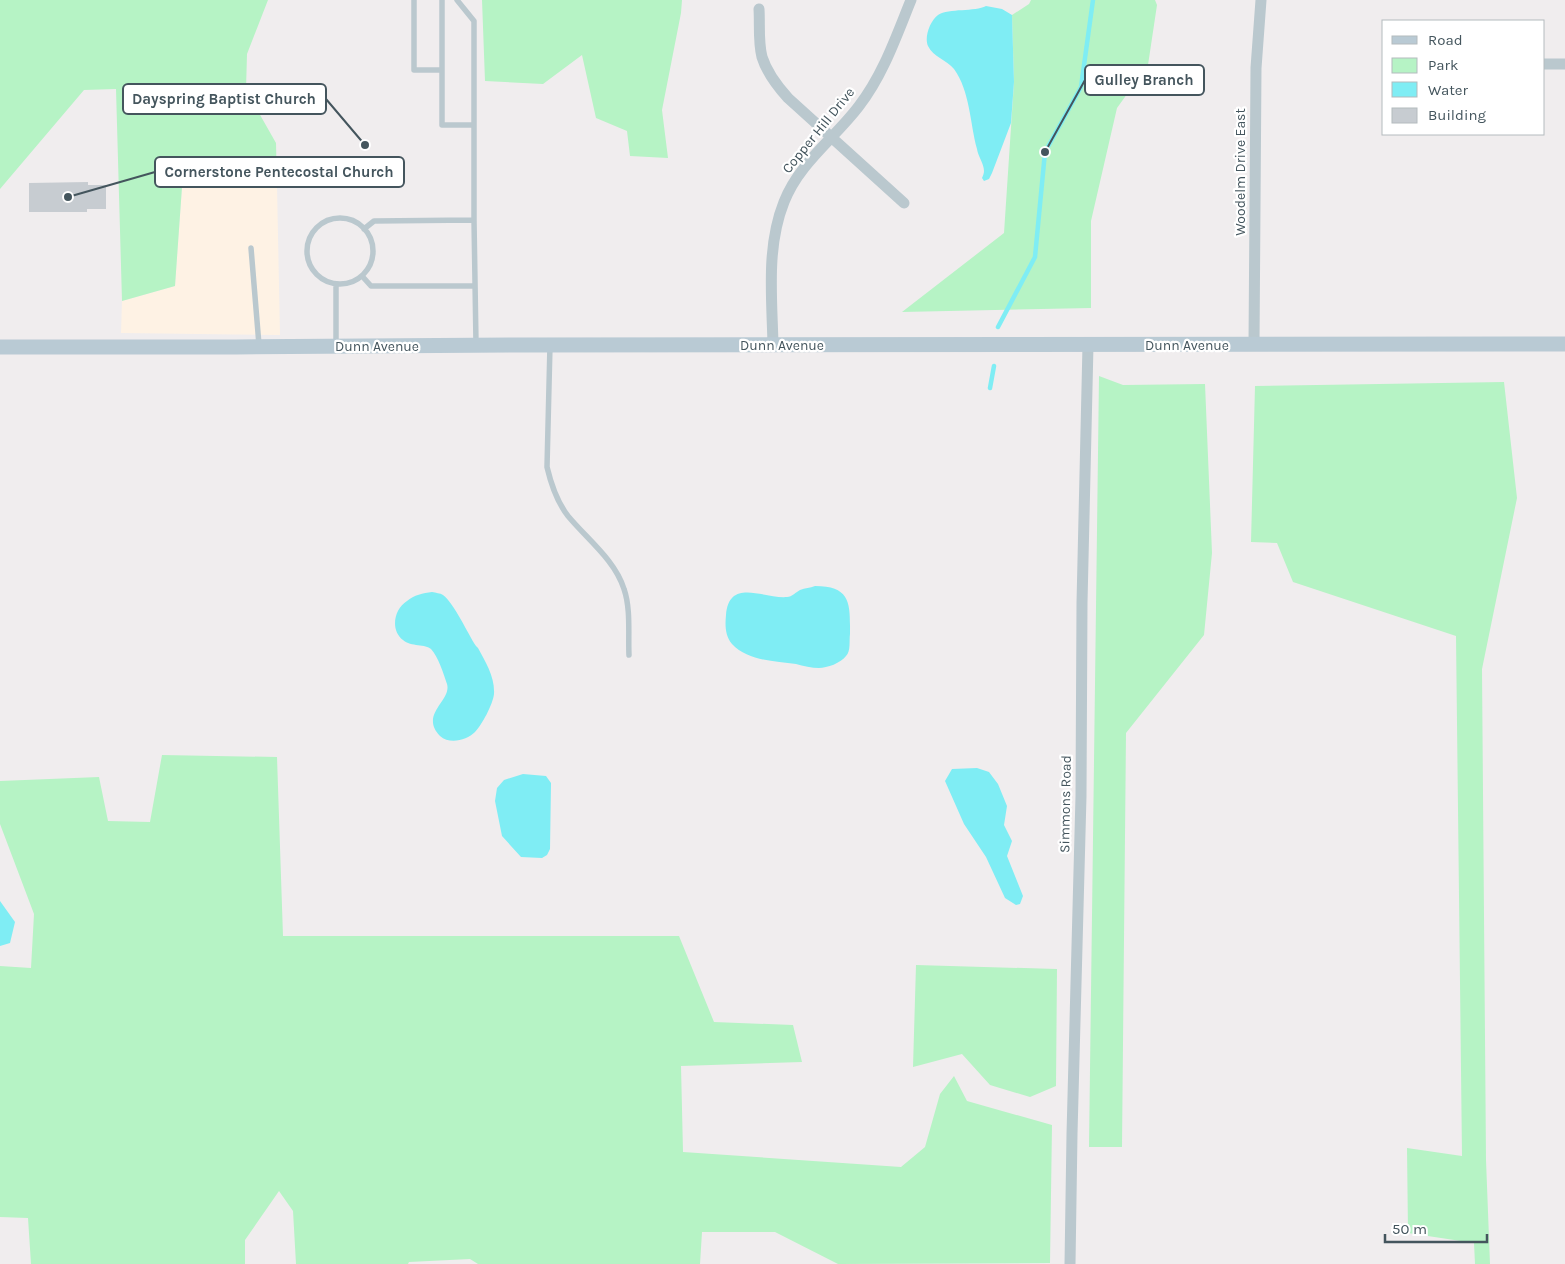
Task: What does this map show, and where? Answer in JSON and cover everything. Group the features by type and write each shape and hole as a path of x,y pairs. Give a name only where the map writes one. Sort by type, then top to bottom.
{"main road":[{"name":"Dunn Avenue","path":"0,347 1565,344"}],"street":[{"name":"Copper Hill Drive","path":"773,345 772,256 776,227 784,200 802,171 859,106 874,84 886,63 911,0"},
{"name":"Woodelm Drive East","path":"1254,344 1256,68 1261,0"},
{"path":"759,9 762,57 778,86 830,138 904,203"},
{"path":"1545,64 1565,64"},
{"name":"Simmons Road","path":"1070,1264 1081,796 1082,603 1088,345"}],"lane":[{"path":"414,0 414,70 442,70"},
{"path":"442,0 442,125 474,125"},
{"path":"457,0 474,21 476,345"},
{"path":"333,219 355,222 364,229 370,238 373,248 369,268 362,276 354,281 336,284 324,280 316,274 309,264 307,253 308,242 314,231 322,224 333,219"},
{"path":"364,229 374,221 474,220"},
{"path":"251,248 260,347"},
{"path":"362,276 370,286 475,286"},
{"path":"336,284 336,346"},
{"path":"550,346 547,467 552,487 567,515 616,571 625,590 628,618 628,655"}],"shaded area":[{"path":"277,186 280,335 121,333 122,301 175,286 182,187"}],"green space":[{"path":"0,0 268,0 247,54 246,90 276,143 277,186 182,187 175,286 122,301 116,89 84,90 0,189"},
{"path":"482,0 682,0 662,110 668,158 630,156 627,131 596,118 582,55 543,84 485,81"},
{"path":"1031,0 1155,0 1157,5 1148,65 1117,108 1091,221 1091,308 902,312 1004,233 1014,82 1012,15 1029,4"},
{"path":"1099,376 1123,385 1205,384 1212,553 1204,635 1126,733 1122,1147 1089,1147"},
{"path":"1504,382 1517,498 1482,669 1486,1160 1490,1264 1475,1264 1474,1243 1408,1233 1407,1148 1462,1156 1456,636 1293,582 1277,543 1251,542 1255,386"},
{"path":"162,755 277,757 283,936 679,936 714,1022 793,1025 802,1062 681,1066 683,1152 901,1167 925,1147 940,1094 954,1076 967,1101 1052,1125 1050,1263 838,1264 775,1232 702,1232 700,1264 478,1264 470,1259 409,1262 408,1264 296,1264 293,1211 279,1191 245,1240 245,1264 31,1264 28,1218 0,1217 0,966 31,968 34,914 0,824 0,781 99,777 108,821 150,822"},
{"path":"916,965 1057,969 1056,1086 1030,1097 990,1085 962,1054 913,1067"}],"water":[{"path":"986,6 1002,9 1012,15 1014,82 1011,123 992,173 989,179 984,181 982,178 984,168 978,152 963,87 954,69 930,50 927,34 930,25 938,15 949,11"},
{"path":"815,586 836,589 846,599 849,606 850,646 848,654 841,661 819,668 771,661 754,657 738,650 728,638 726,615 729,603 734,596 749,592 789,597 800,590"},
{"path":"432,592 443,595 452,605 484,659 494,688 489,709 478,729 472,735 453,741 444,739 434,728 434,714 447,690 447,684 436,656 429,647 410,644 403,640 396,631 395,625 399,609 403,605 416,596"},
{"path":"977,768 989,772 998,784 1007,806 1004,825 1012,841 1007,856 1023,896 1020,904 1016,905 1005,898 986,857 964,824 945,781 952,769"},
{"path":"523,774 546,776 551,783 550,849 547,855 542,858 521,857 502,836 495,801 497,788 504,780"},
{"path":"0,901 15,922 10,943 0,946"}],"building":[{"path":"88,182 88,185 106,185 106,209 87,209 87,212 29,212 29,183"}],"waterway":[{"path":"998,327 1035,257 1045,152 1081,87 1093,0"},
{"path":"990,388 994,366"}],"place":[{"name":"Dayspring Baptist Church","path":"365,145"},
{"name":"Gulley Branch","path":"1045,152"},
{"name":"Cornerstone Pentecostal Church","path":"68,197"}]}
